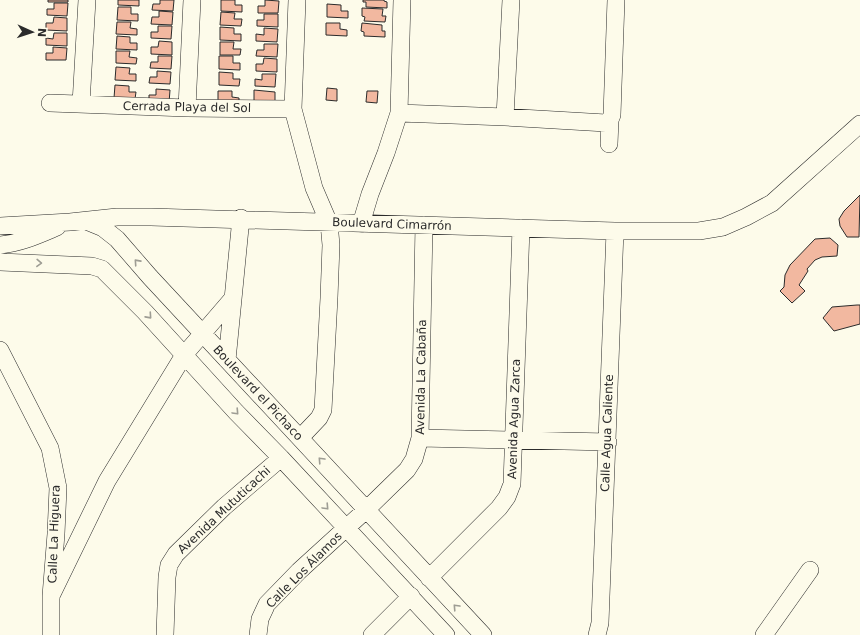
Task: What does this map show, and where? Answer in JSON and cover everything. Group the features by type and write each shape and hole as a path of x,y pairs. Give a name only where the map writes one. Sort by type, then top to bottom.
{"street":[{"path":"50,103 81,104 87,0"},
{"name":"Cerrada Playa del Sol","path":"187,108 192,0"},
{"path":"297,0 293,110 314,188 329,223 331,245 330,291 323,410 319,418 300,438"},
{"path":"361,224 370,194 386,153 399,113 402,0"},
{"path":"505,117 511,0"},
{"path":"609,144 610,120 612,115 616,0"},
{"name":"Cerrada Playa del Sol","path":"81,104 293,110"},
{"path":"399,113 606,123 610,120"},
{"name":"Boulevard Cimarrón","path":"78,221 117,217 241,218 361,224 615,231 699,231 723,227 772,204 860,124"},
{"path":"227,360 241,218"},
{"path":"0,245 21,241 78,221"},
{"name":"Boulevard el Pichaco","path":"0,226 78,221 103,228 117,239 202,333 483,635"},
{"name":"Avenida La Cabaña","path":"345,528 407,470 414,459 420,438 424,225"},
{"name":"Avenida Agua Zarca","path":"429,578 499,508 507,497 512,484 521,228"},
{"name":"Calle Agua Caliente","path":"597,635 600,623 615,231"},
{"path":"0,262 92,266 102,269 146,312 236,412 281,458 446,635"},
{"path":"51,596 107,481 184,355 233,298"},
{"name":"Calle La Higuera","path":"0,350 50,448 58,488 51,596 51,635"},
{"path":"420,438 608,442"},
{"name":"Avenida Mututicachi","path":"165,635 166,577 169,565 176,554 224,507 281,458"},
{"name":"Calle Los Álamos","path":"258,635 260,619 267,604 345,528"},
{"path":"764,635 810,570"},
{"path":"372,635 410,596"}],"building":[{"path":"48,0 68,0 68,2 48,2"},
{"path":"118,0 139,0 139,6 118,5"},
{"path":"160,0 174,0 173,11 152,10 153,4 160,4"},
{"path":"221,0 235,0 235,5 242,5 242,12 221,11"},
{"path":"265,0 279,1 278,13 258,13 258,6 265,6"},
{"path":"363,0 384,0 387,2 387,8 366,7 366,2 363,2"},
{"path":"54,3 68,3 67,16 47,15 47,9 54,9"},
{"path":"327,4 341,5 341,11 348,11 348,18 327,17"},
{"path":"118,7 131,7 131,14 138,14 138,21 117,20"},
{"path":"362,8 383,9 382,16 386,16 385,22 364,21 365,17 362,16"},
{"path":"159,11 173,12 172,25 151,24 152,17 159,17"},
{"path":"221,12 235,13 234,19 242,19 241,26 220,25"},
{"path":"264,14 278,14 278,27 257,26 257,20 264,20"},
{"path":"54,17 67,18 67,31 46,30 46,23 53,23"},
{"path":"117,22 131,22 130,28 137,29 137,35 116,34"},
{"path":"326,23 340,23 340,29 347,30 347,36 326,35"},
{"path":"362,23 382,25 382,31 385,31 385,37 364,36 364,32 361,31"},
{"path":"158,26 172,26 171,39 151,38 151,32 158,32"},
{"path":"220,27 234,28 234,34 241,34 241,41 220,40"},
{"path":"264,28 278,29 277,42 256,41 256,34 264,35"},
{"path":"54,33 67,33 67,46 46,45 46,38 53,39"},
{"path":"117,36 130,37 130,43 137,43 137,50 116,49"},
{"path":"159,41 172,42 172,55 151,54 151,47 158,47"},
{"path":"220,42 234,42 233,49 241,49 240,55 220,55"},
{"path":"264,44 278,44 277,57 256,56 257,50 264,50"},
{"path":"53,47 67,48 66,60 46,60 46,53 53,53"},
{"path":"116,51 130,51 129,57 137,58 136,64 116,63"},
{"path":"158,56 172,56 171,69 150,68 151,62 158,62"},
{"path":"219,56 233,56 233,63 240,63 240,70 219,69"},
{"path":"264,58 277,59 277,72 256,71 256,64 263,64"},
{"path":"116,67 130,68 129,74 136,74 136,81 115,80"},
{"path":"157,71 171,72 170,84 149,83 150,77 157,77"},
{"path":"219,72 233,73 233,79 240,79 239,86 219,85"},
{"path":"262,74 276,74 275,87 255,86 255,79 262,80"},
{"path":"115,85 129,86 129,92 136,92 135,99 114,98"},
{"path":"327,88 337,89 337,101 326,100"},
{"path":"156,89 170,90 169,103 149,102 149,95 156,95"},
{"path":"254,90 275,92 275,104 254,103"},
{"path":"218,91 232,91 232,97 239,98 239,104 218,103"},
{"path":"367,91 378,91 377,103 366,102"},
{"path":"860,195 859,237 847,237 840,226 839,219 844,211"},
{"path":"830,238 838,245 837,256 822,257 815,260 807,269 808,271 799,285 805,291 792,303 780,291 784,287 785,275 790,265 815,239"},
{"path":"860,305 860,324 834,331 823,318 832,307"}]}
